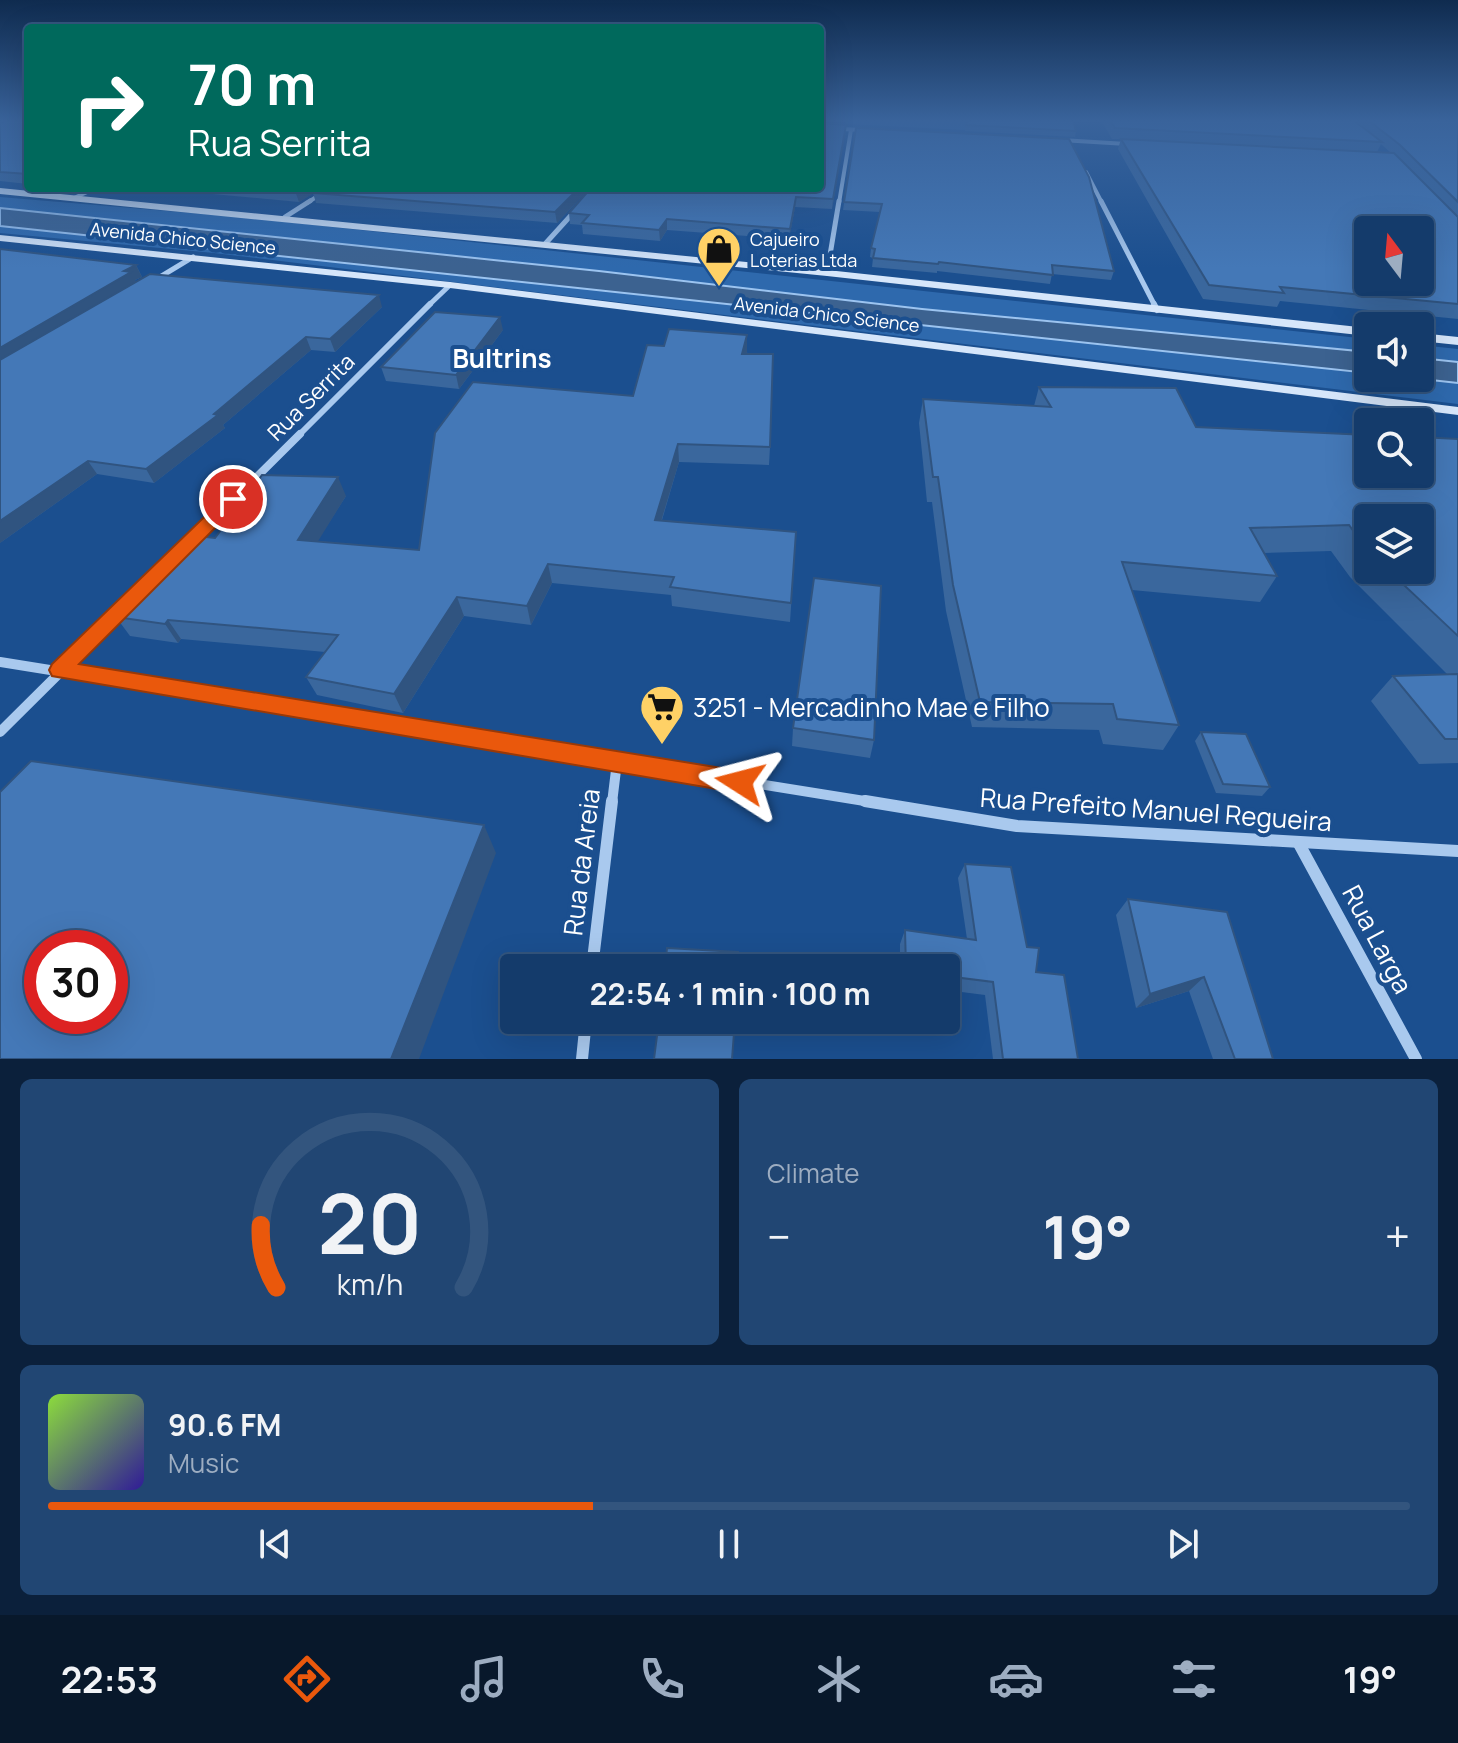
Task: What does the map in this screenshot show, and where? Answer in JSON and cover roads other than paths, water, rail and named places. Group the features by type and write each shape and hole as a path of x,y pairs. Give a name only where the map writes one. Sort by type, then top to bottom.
{"main road":[{"name":"Avenida Chico Science","path":"0,191 285,217 1354,331"},
{"name":"Avenida Chico Science","path":"0,238 450,285 1458,411"},
{"path":"1434,338 1458,341"}],"street":[{"path":"827,273 844,169"},
{"path":"1084,169 1157,310"},
{"path":"74,198 87,192"},
{"path":"285,217 324,192"},
{"path":"545,244 575,210"},
{"path":"142,288 193,257"},
{"name":"Rua Serrita","path":"0,732 450,285"},
{"name":"Rua Prefeito Manuel Regueira","path":"0,662 1017,826 1458,851"},
{"name":"Rua da Areia","path":"594,954 617,762"},
{"name":"Rua Larga","path":"1298,842 1416,1059"},
{"path":"582,1059 585,1034"}],"place":[{"name":"Cajueiro Loterias Ltda","path":"719,288"},
{"name":"3251 - Mercadinho Mae e Filho","path":"662,746"}],"district":[{"name":"Bultrins","path":"502,358"}]}
